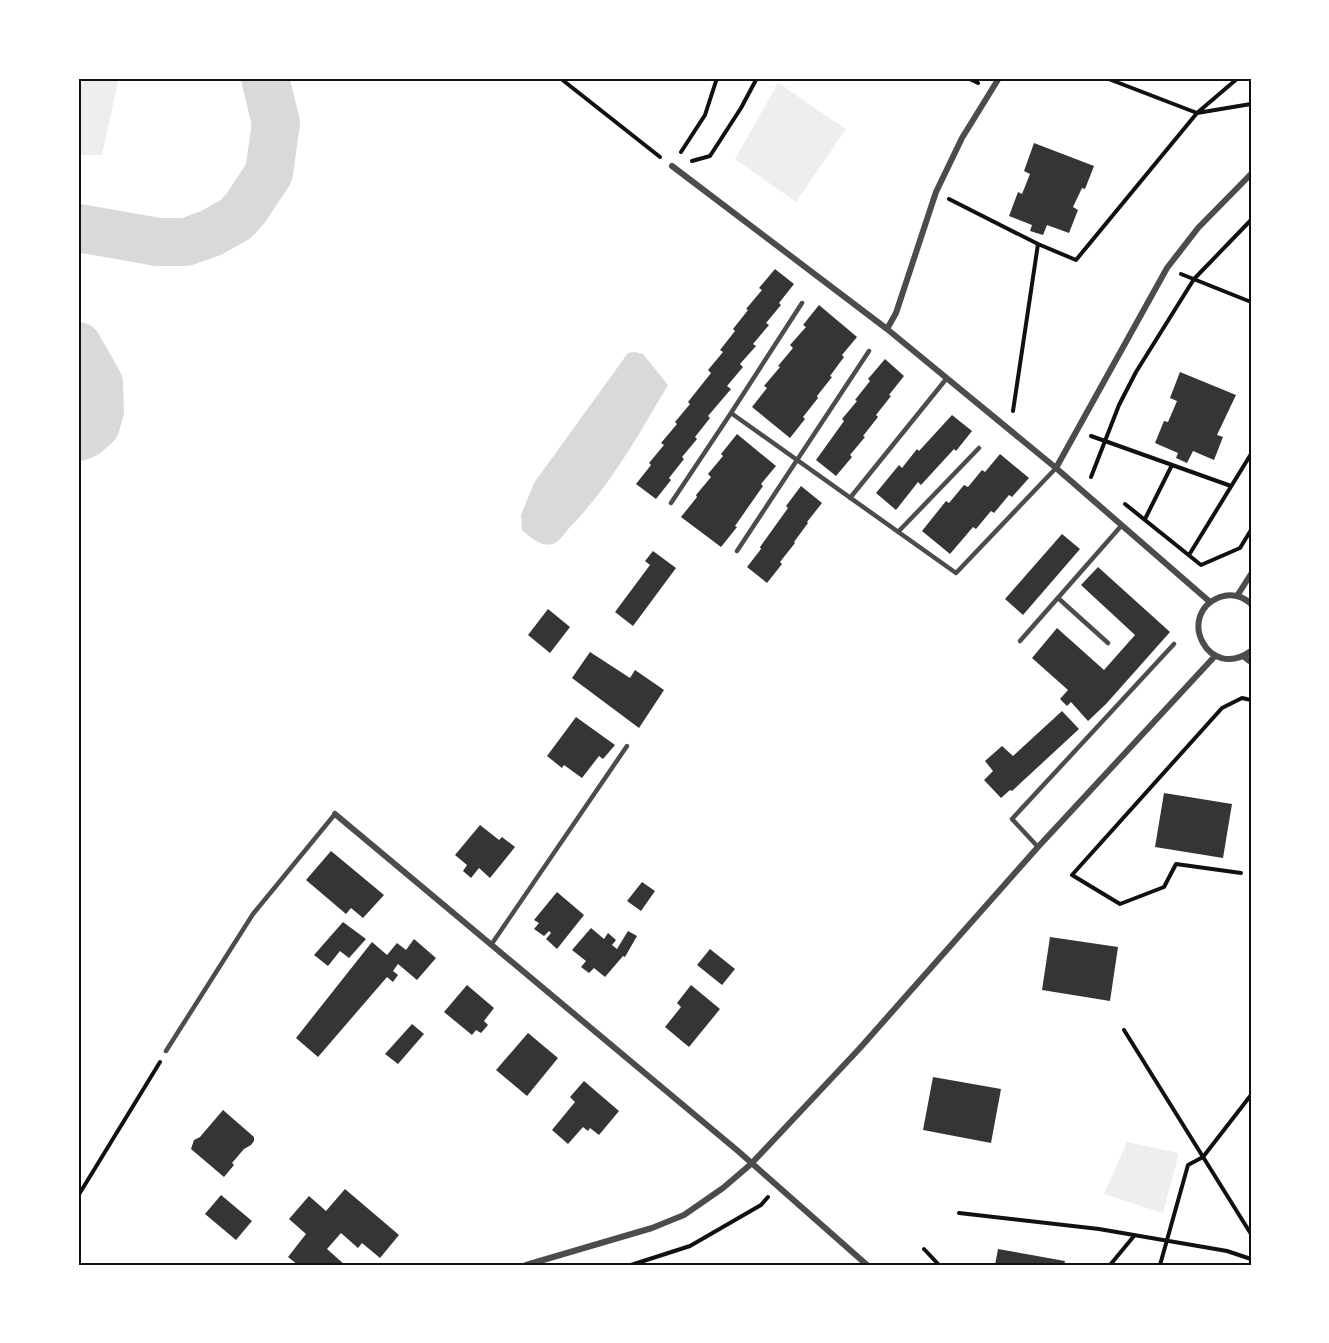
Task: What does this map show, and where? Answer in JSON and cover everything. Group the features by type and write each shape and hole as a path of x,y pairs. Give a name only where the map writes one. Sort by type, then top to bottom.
{"street":[{"path":"887,328 896,313 936,192 962,138 999,78"},
{"path":"672,166 887,328 1056,468 1210,602"},
{"path":"1056,468 1167,268 1198,228 1251,174"},
{"path":"1237,596 1251,574"},
{"path":"1251,604 1237,596 1223,596 1210,602 1200,614 1198,630 1203,645 1215,656 1224,659 1243,656 1251,651"},
{"path":"526,1265 652,1228 684,1215 723,1188 751,1164 860,1048 1038,847 1215,656"},
{"path":"1243,656 1251,662"},
{"path":"335,814 777,1186 867,1265"}],"lane":[{"path":"671,503 802,303"},
{"path":"737,551 869,351"},
{"path":"850,498 947,378"},
{"path":"731,413 956,573 1056,468"},
{"path":"898,532 979,448"},
{"path":"1020,641 1122,525"},
{"path":"1058,598 1108,643"},
{"path":"1038,847 1012,819 1174,644"},
{"path":"491,945 627,747"},
{"path":"166,1051 253,914 335,814"}],"path":[{"path":"560,78 672,166"},
{"path":"672,166 705,116 717,78"},
{"path":"672,166 710,156 758,78"},
{"path":"1106,78 1197,113 1251,104"},
{"path":"936,192 1038,244 1076,260 1197,113 1238,78"},
{"path":"1091,477 1119,405 1136,372 1194,279 1251,220"},
{"path":"1010,430 1038,244"},
{"path":"1167,268 1251,302"},
{"path":"1076,430 1232,486"},
{"path":"1189,555 1251,454"},
{"path":"1179,467 1182,460"},
{"path":"1145,519 1172,465"},
{"path":"1240,548 1251,530"},
{"path":"1241,873 1176,864 1164,887 1120,904 1072,875 1222,708 1242,698 1251,700"},
{"path":"1124,1030 1251,1234"},
{"path":"78,1196 166,1051"},
{"path":"1160,1265 1188,1165 1203,1157 1251,1095"},
{"path":"631,1265 690,1246 761,1205 777,1186"},
{"path":"959,1213 1167,1240 1227,1251 1251,1259"},
{"path":"1110,1265 1135,1235"},
{"path":"924,1250 939,1265"}],"shaded area":[{"path":"78,78 119,78 102,155 78,155"},
{"path":"778,83 846,129 796,202 735,159"},
{"path":"628,353 643,354 668,385 624,458 599,494 557,542 546,544 537,541 522,530 521,515 534,483"},
{"path":"1127,1142 1179,1153 1163,1213 1104,1194"}],"building":[{"path":"1034,143 1094,166 1085,189 1082,188 1073,207 1078,210 1069,233 1047,225 1043,235 1030,231 1032,225 1009,216 1018,192 1022,194 1030,174 1024,171"},
{"path":"775,269 794,284 766,323 769,325 753,344 756,346 740,364 743,367 727,386 731,389 708,416 710,418 695,437 697,439 682,457 684,459 669,478 671,480 656,499 636,484 664,445 661,443 677,424 675,422 690,404 688,402 711,373 708,370 723,352 720,350 735,331 733,329 748,310 746,309 762,290 759,288"},
{"path":"819,305 857,337 842,355 844,357 830,376 832,377 790,438 752,407 767,388 764,386 793,348 790,345 806,327 803,325"},
{"path":"885,359 904,376 876,415 878,417 863,436 865,437 850,455 852,457 836,476 816,460 870,381 868,379"},
{"path":"1180,372 1236,395 1217,435 1223,437 1214,460 1193,451 1187,463 1176,458 1178,453 1155,443 1164,421 1168,422 1177,401 1170,398"},
{"path":"952,415 972,431 956,451 954,449 921,485 918,482 896,510 876,493 899,465 902,468 917,449 919,451"},
{"path":"737,434 776,466 761,484 763,486 735,526 737,527 721,547 681,517 711,477 708,474"},
{"path":"1000,454 1029,478 1012,497 1009,495 994,513 991,511 976,529 973,527 950,554 922,531 946,501 949,503 964,485 968,487"},
{"path":"801,486 822,503 767,583 747,567"},
{"path":"1062,534 1080,549 1023,615 1005,599"},
{"path":"653,551 676,568 633,626 615,612 650,565 645,561"},
{"path":"1098,567 1170,632 1088,721 1071,702 1067,706 1060,699 1068,690 1032,658 1057,628 1104,670 1135,635 1081,585"},
{"path":"548,609 570,627 550,653 528,635"},
{"path":"590,652 630,678 635,670 664,690 639,728 572,678"},
{"path":"1062,711 1079,729 1012,791 1010,790 1001,798 984,780 993,771 985,761 1002,746 1013,756"},
{"path":"576,717 615,745 603,759 599,756 582,778 564,765 562,768 547,756"},
{"path":"1164,793 1232,804 1223,858 1155,847"},
{"path":"480,825 499,840 502,837 515,847 490,878 479,868 471,878 463,871 467,865 455,855"},
{"path":"331,851 384,895 363,918 351,908 346,914 306,880"},
{"path":"642,882 655,891 641,911 627,901"},
{"path":"557,892 584,915 557,949 546,939 551,933 549,931 544,936 534,929 539,923 534,920"},
{"path":"343,922 366,939 349,958 340,951 328,966 314,955"},
{"path":"591,928 604,939 608,933 616,940 612,945 617,949 628,931 637,936 625,957 623,956 605,977 594,968 589,973 581,967 586,961 572,950"},
{"path":"1050,937 1118,947 1110,1001 1042,990"},
{"path":"414,939 436,958 417,980 398,964 393,971 398,975 393,982 387,977 318,1057 296,1038 372,942 387,955 397,943 406,950"},
{"path":"710,949 735,969 722,985 697,965"},
{"path":"467,985 494,1008 484,1021 488,1025 481,1033 476,1030 472,1035 444,1012"},
{"path":"691,985 720,1009 689,1047 665,1027 681,1007 677,1003"},
{"path":"412,1024 424,1034 398,1064 385,1054"},
{"path":"528,1033 558,1058 527,1096 496,1070"},
{"path":"933,1077 1001,1089 991,1143 923,1130"},
{"path":"584,1081 619,1111 599,1135 590,1128 588,1131 583,1127 568,1144 552,1130 575,1102 570,1097"},
{"path":"223,1110 254,1137 251,1145 244,1149 232,1163 234,1165 224,1177 191,1149 194,1140 200,1137"},
{"path":"345,1189 399,1235 380,1258 362,1243 358,1248 341,1233 327,1249 345,1265 298,1265 288,1257 306,1234 289,1219 309,1196 326,1211"},
{"path":"221,1195 252,1221 236,1240 205,1214"},
{"path":"998,1249 1065,1261 1064,1265 995,1265"}],"waterway":[{"path":"78,228 158,242 186,242 211,233 236,219 269,173 276,123 265,78"},
{"path":"78,346 99,383 100,411 96,425 86,434 78,437"}]}
